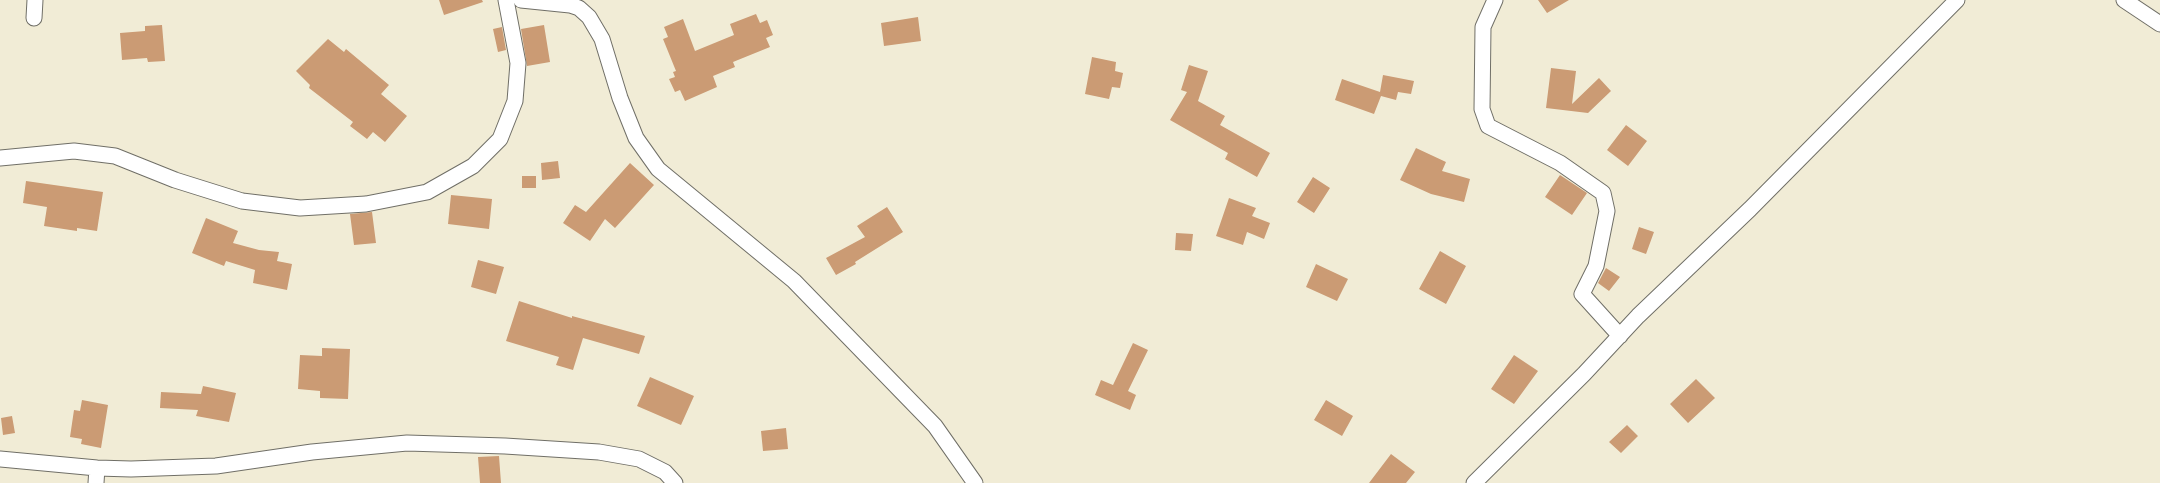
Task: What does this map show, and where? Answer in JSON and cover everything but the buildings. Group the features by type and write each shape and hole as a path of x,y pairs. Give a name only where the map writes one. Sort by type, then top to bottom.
{"street":[{"path":"34,18 35,0"},
{"path":"0,158 74,151 115,156 175,180 242,201 300,208 366,204 427,192 474,166 500,139 515,101 518,63 506,0"},
{"path":"522,0 570,5 579,8 589,17 602,39 620,98 636,138 658,169 794,281 934,426 974,483"},
{"path":"1496,0 1489,11 1483,27 1482,108 1488,126 1560,163 1603,193 1607,211 1596,266 1582,294 1620,336"},
{"path":"1474,483 1584,374 1638,316 1750,209 1957,0"},
{"path":"2124,0 2160,24"},
{"path":"0,459 97,476 131,469 216,466 312,452 407,444 498,446 599,452 639,459 665,472 675,483"}]}
